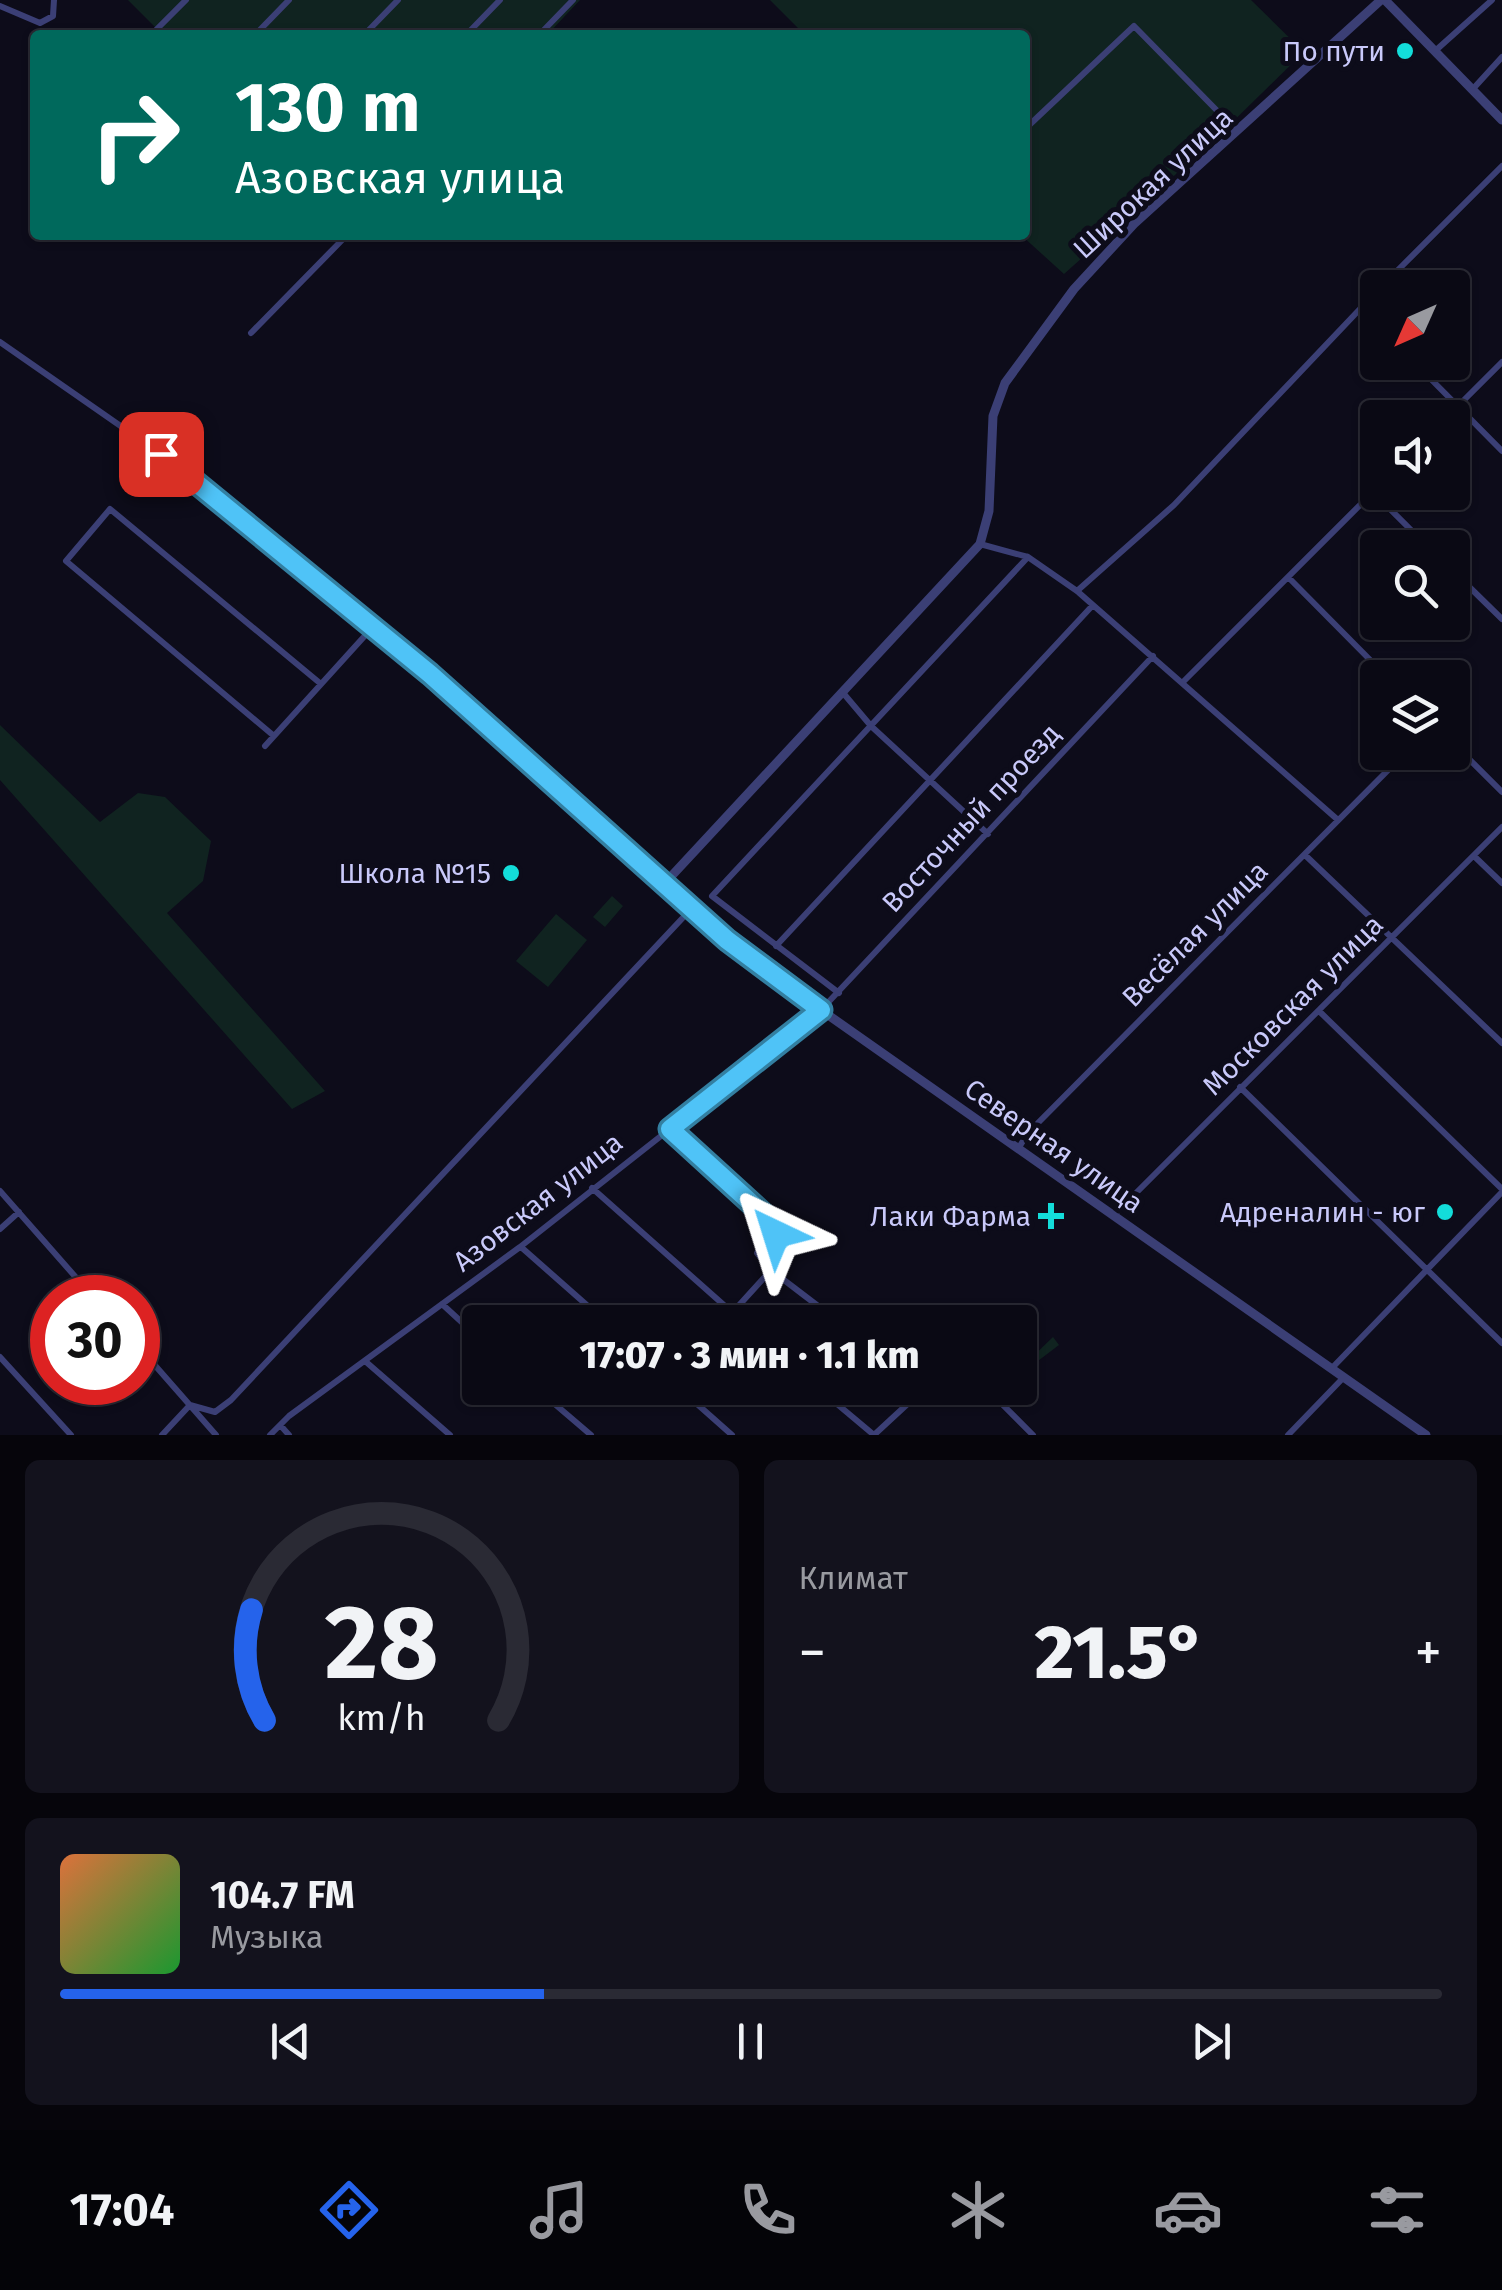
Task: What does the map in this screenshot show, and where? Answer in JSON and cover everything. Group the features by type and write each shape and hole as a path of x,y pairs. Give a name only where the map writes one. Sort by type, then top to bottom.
{"street":[{"path":"0,6 40,23 53,16 54,0"},
{"path":"155,30 186,0"},
{"path":"260,30 290,0"},
{"path":"369,30 398,0"},
{"path":"471,30 500,0"},
{"path":"544,30 573,0"},
{"path":"1383,0 1502,120"},
{"name":"Широкая улица","path":"980,544 989,511 993,416 1002,388 1074,290 1134,224 1383,0"},
{"path":"1434,52 1492,0"},
{"path":"1030,125 1134,26 1238,132"},
{"path":"1472,90 1502,58"},
{"path":"1398,270 1502,166"},
{"path":"251,333 342,240"},
{"path":"1077,592 1174,505 1360,308"},
{"path":"0,342 178,466 539,769 665,883 980,544 1028,557 1077,592 1338,820"},
{"path":"1463,400 1502,362"},
{"path":"1431,380 1449,400"},
{"path":"1470,420 1502,451"},
{"path":"1184,682 1360,505"},
{"path":"274,736 66,561 110,509 321,684"},
{"path":"1394,510 1413,530"},
{"path":"839,993 712,896 1028,557"},
{"path":"1288,578 1370,660"},
{"path":"1470,588 1502,619"},
{"path":"776,946 1092,604"},
{"path":"265,746 371,629"},
{"name":"Восточный проезд","path":"821,1010 1153,656"},
{"path":"844,694 872,726 988,834"},
{"path":"1470,760 1502,792"},
{"name":"Весёлая улица","path":"1018,1149 1028,1133 1388,770"},
{"name":"Московская улица","path":"1114,1215 1502,827"},
{"path":"1305,855 1502,1044"},
{"path":"1474,856 1502,884"},
{"name":"Северная улица","path":"665,883 821,1010 1426,1435"},
{"path":"190,1406 214,1412 232,1400 692,908"},
{"name":"Азовская улица","path":"270,1435 520,1246 821,1010"},
{"path":"1319,1012 1502,1190 1332,1368"},
{"path":"1240,1087 1502,1343"},
{"path":"670,1129 776,1227 776,1234 764,1240 757,1253 771,1270 817,1305"},
{"path":"592,1188 723,1305"},
{"path":"0,1191 74,1275"},
{"path":"0,1229 19,1212"},
{"path":"520,1246 587,1305"},
{"path":"739,1305 771,1270"},
{"path":"442,1304 462,1322"},
{"path":"0,1357 70,1435"},
{"path":"365,1361 450,1435"},
{"path":"160,1371 216,1435"},
{"path":"1288,1435 1344,1377"},
{"path":"556,1405 591,1435"},
{"path":"698,1405 732,1435"},
{"path":"838,1405 874,1435 906,1405"},
{"path":"1003,1405 1033,1435"},
{"path":"162,1435 190,1406"},
{"path":"281,1426 290,1435"}],"green space":[{"path":"128,0 580,0 552,30 158,30"},
{"path":"770,0 1251,0 1304,52 1213,141 1064,274 1027,240 1030,240 1030,30 800,30"},
{"path":"0,725 100,822 138,793 165,797 211,841 203,881 167,913 325,1091 292,1109 0,780"},
{"path":"612,896 623,906 605,927 593,917"},
{"path":"556,914 587,940 548,987 516,961"},
{"path":"1053,1337 1059,1345 1037,1362 1037,1352"}],"place":[{"name":"По пути","path":"1405,51"},
{"name":"Школа №15","path":"511,873"},
{"name":"Адреналин - юг","path":"1445,1212"},
{"name":"Лаки Фарма","path":"1051,1216"}],"route":[{"path":"161,454 430,674 727,940 821,1010 670,1129 773,1223 776,1234"}]}
